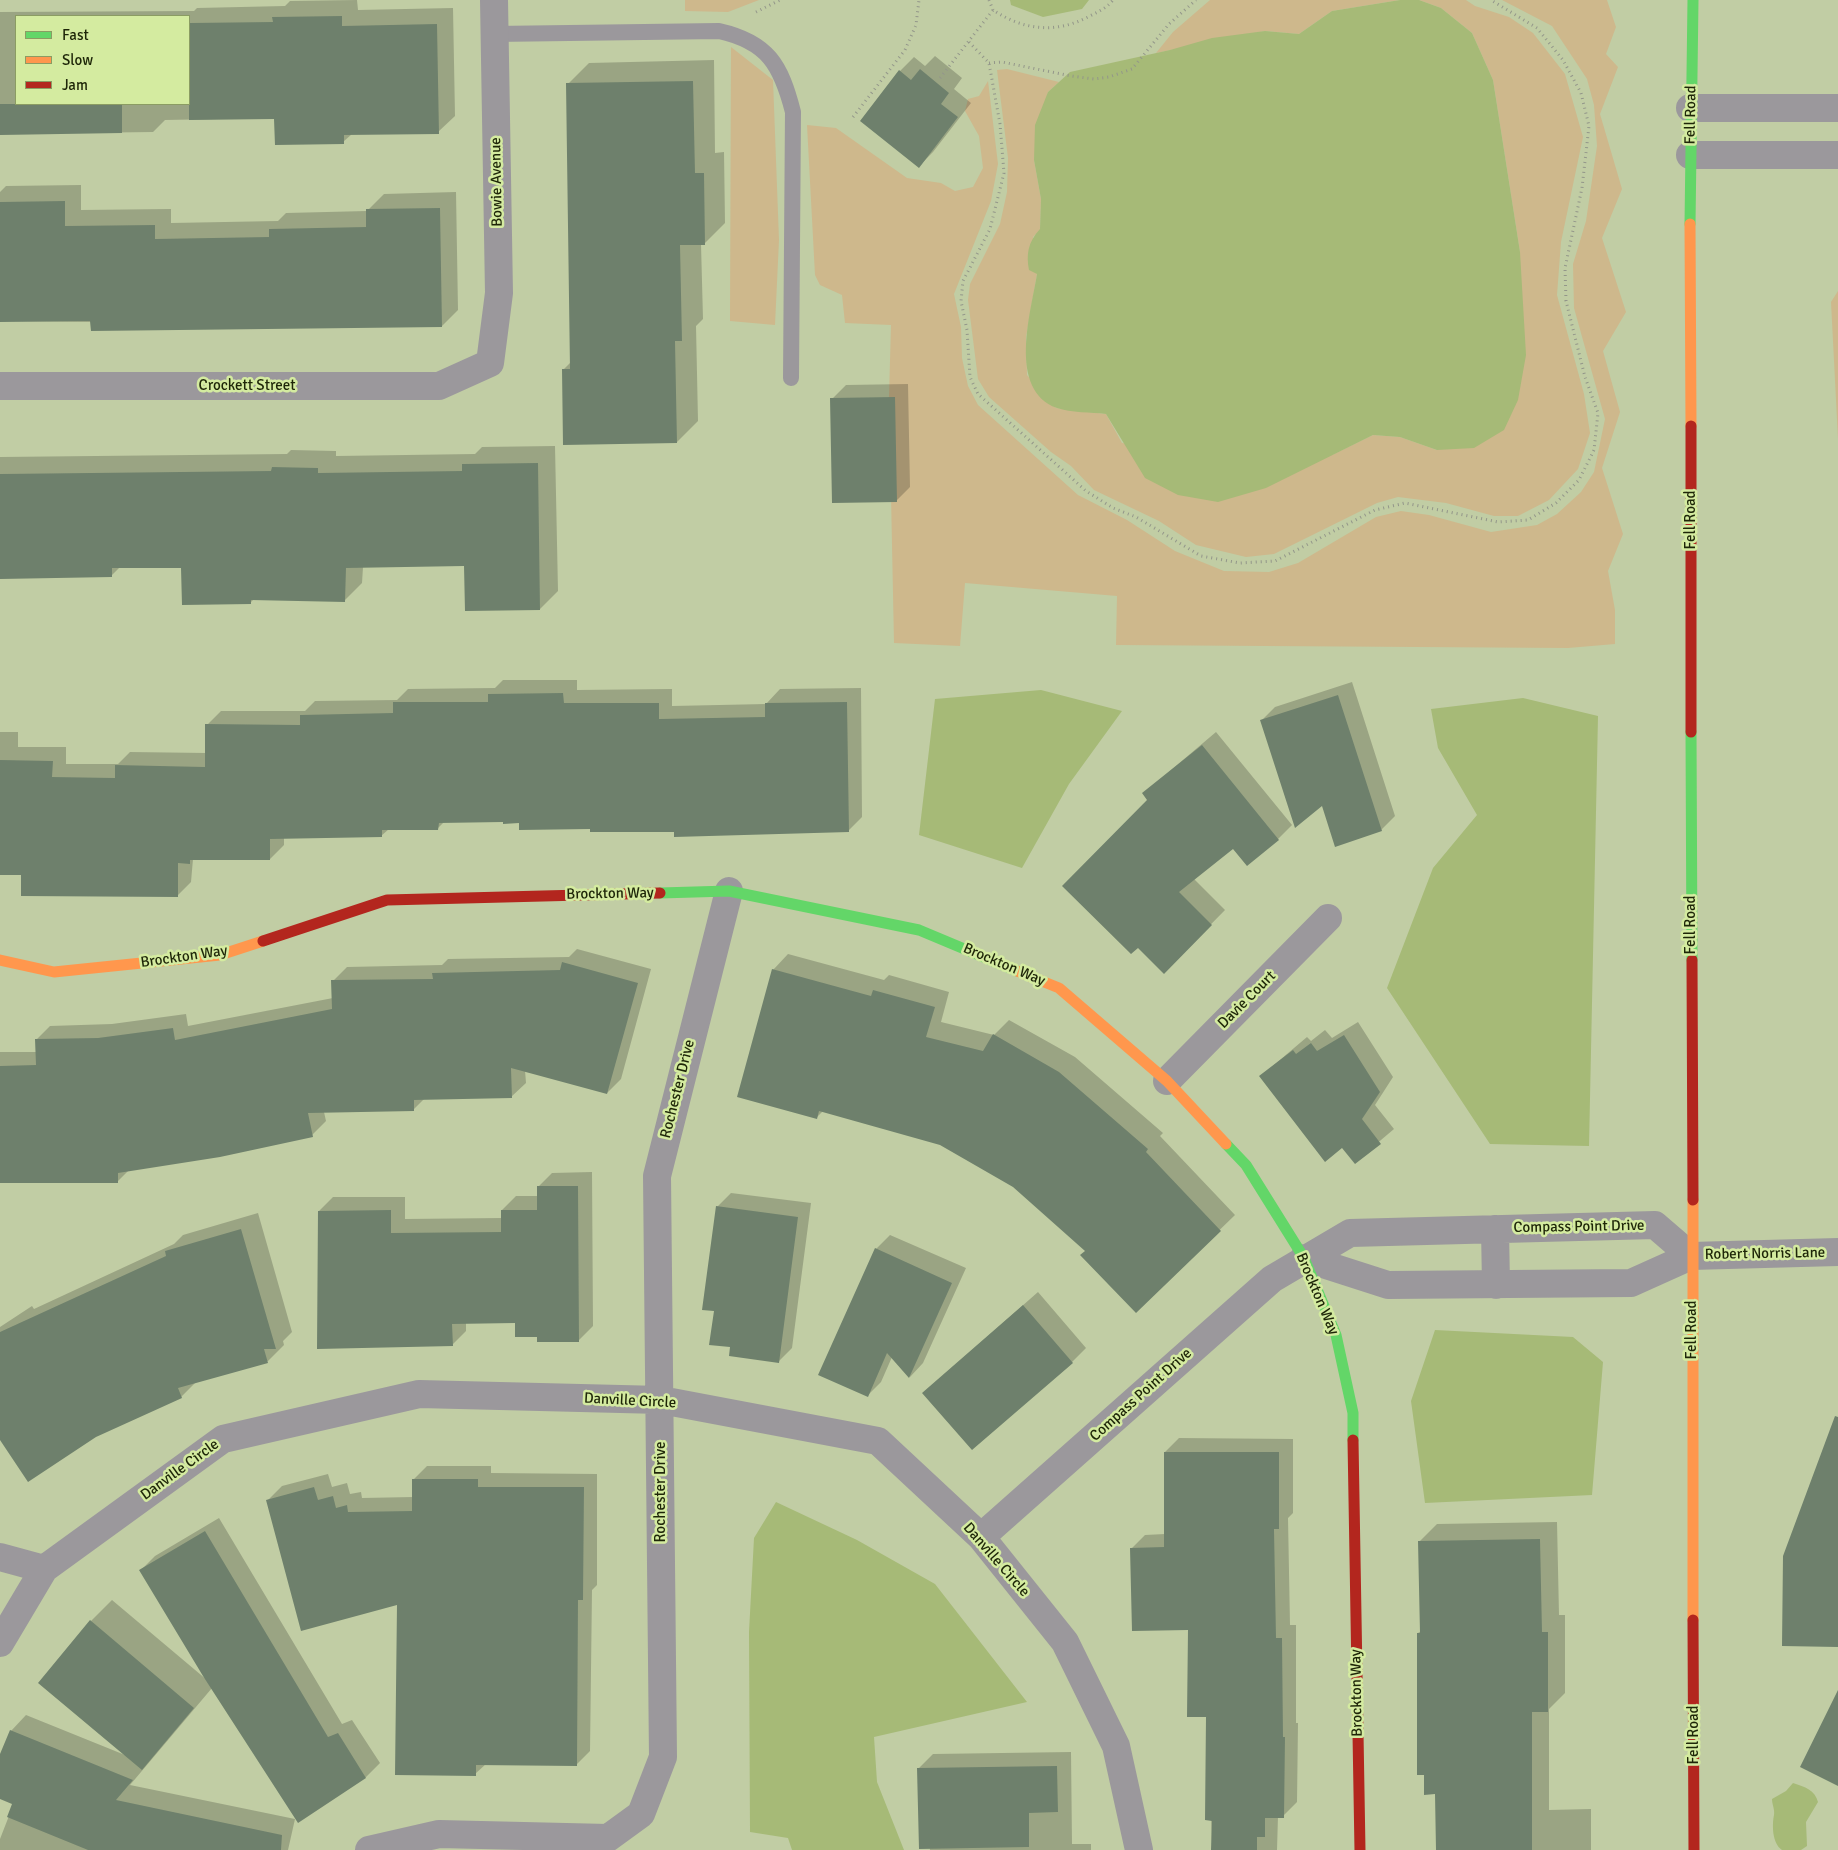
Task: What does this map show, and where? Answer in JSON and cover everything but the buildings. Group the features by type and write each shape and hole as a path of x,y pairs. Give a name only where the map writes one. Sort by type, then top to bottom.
{"street":[{"name":"Bowie Avenue","path":"490,363 499,293 494,0"},
{"name":"Fell Road","path":"1693,0 1690,155 1691,1256 1694,1850"},
{"path":"1690,108 1838,108"},
{"path":"1690,155 1838,155"},
{"name":"Crockett Street","path":"0,386 439,386 490,363"},
{"name":"Brockton Way","path":"0,960 54,972 220,954 387,900 729,892 919,930 1059,988 1167,1081 1246,1166 1304,1258 1336,1335 1352,1413 1360,1850"},
{"name":"Rochester Drive","path":"368,1850 439,1834 608,1838 641,1814 663,1757 657,1176 729,892"},
{"name":"Davie Court","path":"1167,1081 1328,918"},
{"name":"Compass Point Drive","path":"981,1537 1272,1279 1304,1258 1350,1233 1655,1225 1691,1256"},
{"path":"1495,1229 1496,1284"},
{"name":"Robert Norris Lane","path":"1691,1256 1838,1252"},
{"path":"1304,1258 1388,1285 1631,1283 1691,1256"},
{"name":"Danville Circle","path":"0,1643 44,1569 223,1439 419,1394 660,1400 878,1441 981,1537 1065,1642 1116,1746 1140,1850"},
{"path":"0,1558 44,1569"}],"lane":[{"path":"494,34 720,31 754,42 773,59 786,86 793,112 791,378"}],"path":[{"path":"853,117 905,50 916,25 919,0"},
{"path":"989,0 993,10 1010,21 1041,30 1074,24 1107,8 1113,0"},
{"path":"989,63 1002,62 1036,67 1094,79 1109,77 1132,69 1169,24 1196,0"},
{"path":"969,42 989,63 1000,124 1004,173 990,229 964,281 961,302 967,330 970,377 978,394 1086,491 1113,508 1136,517 1201,556 1240,563 1275,561 1376,510 1404,503 1498,522 1528,520 1556,503 1579,480 1594,450 1598,413 1585,377 1566,301 1565,268 1582,188 1589,126 1581,92 1563,60 1537,28 1491,0"},
{"path":"940,78 993,10"}],"shaded area":[{"path":"685,0 759,0 728,12 685,11"},
{"path":"1010,0 1089,0 1082,9 1043,17 1011,5"},
{"path":"1210,0 1400,0 1332,11 1299,34 1265,31 1156,53 1173,32"},
{"path":"1400,0 1419,0 1441,8 1472,33 1493,80 1520,252 1526,355 1518,400 1504,430 1474,448 1437,450 1400,437 1373,435 1266,488 1218,502 1178,495 1145,478 1106,414 1075,412 1057,408 1042,399 1032,385 1027,368 1026,348 1037,274 1029,270 1028,253 1030,243 1040,229 1041,199 1034,160 1035,125 1048,92 1070,72 1170,50 1212,38 1265,31 1299,34 1332,11"},
{"path":"1419,0 1466,0 1475,6 1509,17 1533,33 1565,74 1583,137 1561,242 1557,295 1584,394 1590,433 1578,469 1549,500 1518,516 1494,516 1446,503 1398,497 1377,503 1274,554 1246,557 1196,545 1159,521 1094,490 1071,466 1051,452 989,397 978,379 968,300 970,284 1000,224 1007,192 1008,158 997,70 1007,69 1059,82 1048,92 1034,160 1041,199 1040,230 1033,237 1037,274 1026,337 1027,375 1056,408 1106,414 1122,443 1332,455 1373,435 1400,437 1437,450 1520,252 1493,80 1472,33 1441,8"},
{"path":"1502,0 1607,0 1616,27 1606,54 1618,67 1600,114 1622,189 1602,238 1626,312 1603,351 1620,412 1602,468 1623,534 1608,571 1615,610 1615,644 1568,648 1116,645 1117,596 965,583 960,646 894,643 889,397 891,325 845,323 842,295 820,285 815,275 807,125 836,128 907,178 941,183 955,191 973,187 983,168 979,136 965,111 968,99 979,96 988,81 998,164 991,201 954,294 961,327 962,358 968,386 978,405 1078,495 1127,520 1175,551 1224,571 1269,572 1298,563 1376,517 1401,511 1429,515 1491,532 1537,525 1557,514 1581,492 1594,472 1605,419 1574,308 1573,264 1586,221 1597,146 1594,105 1587,79 1552,26"},
{"path":"731,47 773,80 779,240 775,325 730,321"},
{"path":"1838,291 1838,439 1831,302"},
{"path":"1041,690 1122,711 1069,784 1022,868 919,835 935,699"},
{"path":"1523,698 1598,716 1589,1146 1490,1144 1387,988 1433,868 1477,815 1438,748 1431,709"},
{"path":"1435,1330 1573,1337 1603,1362 1592,1495 1425,1503 1411,1401"},
{"path":"776,1502 857,1540 935,1584 1027,1702 874,1737 877,1782 904,1850 792,1850 788,1838 750,1832 749,1632 754,1538"},
{"path":"1793,1783 1812,1792 1818,1802 1806,1822 1807,1846 1801,1850 1782,1850 1776,1843 1774,1834 1772,1799 1786,1791"}],"traffic: fast":[{"path":"1690,224 1693,0"},
{"path":"1691,732 1692,960"},
{"path":"660,893 729,891 919,930 1017,971"},
{"path":"1226,1144 1246,1165 1304,1258 1336,1335 1353,1413 1353,1440"}],"traffic: slow":[{"path":"1690,224 1691,426"},
{"path":"0,960 54,972 220,955 263,941"},
{"path":"1017,971 1059,988 1167,1081 1226,1144"},
{"path":"1693,1200 1693,1620"}],"traffic: jam":[{"path":"1691,426 1691,732"},
{"path":"263,941 387,900 660,893"},
{"path":"1692,960 1693,1200"},
{"path":"1353,1440 1360,1850"},
{"path":"1693,1620 1694,1850"}]}
